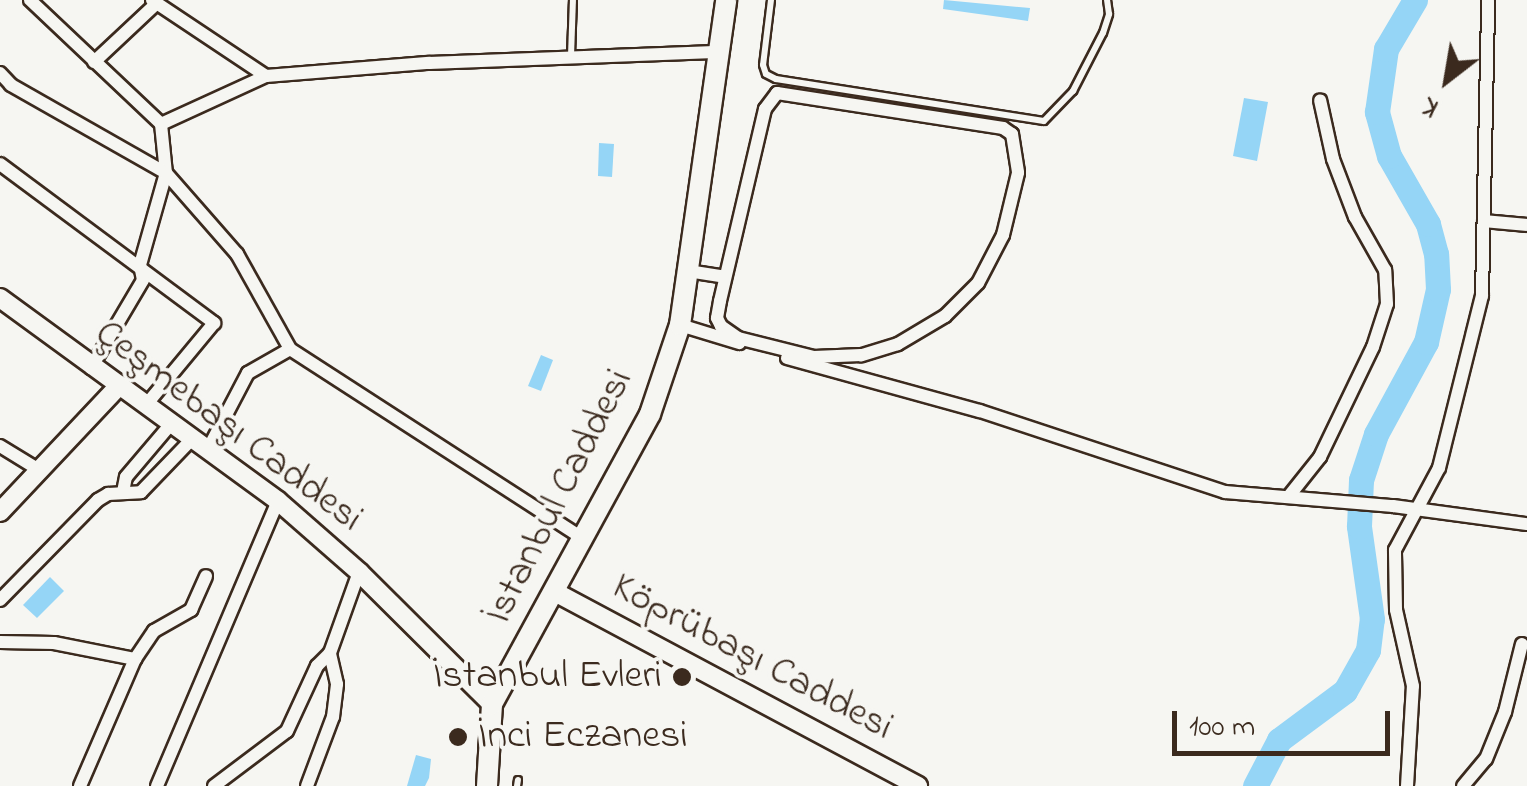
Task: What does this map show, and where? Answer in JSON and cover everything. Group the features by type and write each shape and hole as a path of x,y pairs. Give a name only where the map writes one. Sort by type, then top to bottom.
{"main road":[{"name":"İstanbul Caddesi","path":"487,786 492,704 650,414 680,325 726,0"},
{"name":"Çeşmebaşı Caddesi","path":"0,298 117,388 278,501 358,572 492,704"},
{"path":"0,512 117,388"},
{"name":"Köprübaşı Caddesi","path":"552,591 918,786"}],"street":[{"path":"30,0 161,124 166,173 140,266 143,280 91,368"},
{"path":"1407,786 1413,686 1396,610 1395,550 1439,468 1482,296 1488,0"},
{"path":"94,62 155,2 266,76"},
{"path":"161,124 266,76 720,52"},
{"path":"0,73 11,85 166,173 237,254 290,349 582,538"},
{"path":"776,93 1003,128 1012,134 1018,173 1014,200 1003,235 978,283 946,316 898,344 861,354 814,357 738,338 716,318 725,277 765,109 776,93"},
{"path":"1289,496 1320,457 1373,347 1387,304 1385,270 1355,217 1338,173 1320,100"},
{"path":"0,164 214,324 146,406"},
{"path":"1484,221 1527,226"},
{"path":"688,270 725,277"},
{"path":"680,325 980,411 1226,492 1393,506 1527,524"},
{"path":"207,452 248,373 290,349"},
{"path":"123,492 126,477 170,424"},
{"path":"0,600 98,500 123,492 141,492 191,440"},
{"path":"0,446 40,472"},
{"path":"158,786 278,501"},
{"path":"214,786 287,731 317,666 330,653 358,572"},
{"path":"80,786 135,660 154,631 191,610 206,576"},
{"path":"0,642 54,643 135,660"},
{"path":"1463,786 1486,758 1505,712 1522,644"},
{"path":"307,786 333,717 338,684 330,653"}],"lane":[{"path":"571,58 573,0"},
{"path":"771,0 763,65 766,74 776,79 1044,121 1072,91 1104,34 1107,0"}],"water":[{"path":"944,0 1030,8 1028,21 943,9"},
{"path":"1244,98 1268,102 1257,161 1233,156"},
{"path":"599,143 614,144 612,177 598,176"},
{"path":"541,355 553,360 541,391 528,386"},
{"path":"50,577 64,591 37,618 23,605"},
{"path":"416,755 431,759 429,778 425,786 407,786"}],"waterway":[{"path":"1255,786 1279,740 1345,691 1368,650 1372,619 1359,526 1361,480 1376,434 1426,342 1438,289 1436,254 1428,224 1389,156 1377,112 1386,49 1415,0"}],"place":[{"name":"İstanbul Evleri","path":"682,677"},
{"name":"İnci Eczanesi","path":"458,737"}]}
